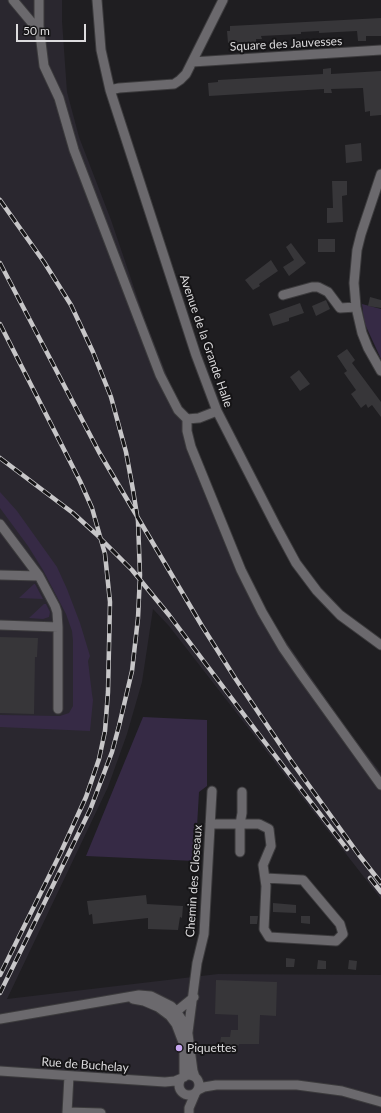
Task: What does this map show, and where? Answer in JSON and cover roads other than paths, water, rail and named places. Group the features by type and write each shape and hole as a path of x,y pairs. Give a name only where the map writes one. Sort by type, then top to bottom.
{"street":[{"path":"13,0 33,24 39,26"},
{"path":"38,0 39,26 44,66 59,98 74,150 160,375 178,410 187,419 187,431 191,447 241,570 262,612 280,643 381,785"},
{"name":"Avenue de la Grande Halle","path":"97,0 101,50 110,90 196,355 218,411 296,563 317,591 340,615 381,645"},
{"path":"110,90 174,84 180,80 186,74 223,0"},
{"name":"Square des Jauvesses","path":"192,62 381,50"},
{"path":"381,174 360,234 354,283 356,307 364,338 375,363 381,371"},
{"path":"283,295 312,287 318,287 328,292 340,308 356,307"},
{"path":"187,419 199,418 218,411"},
{"path":"0,524 39,576 57,612 58,709"},
{"path":"0,575 39,576"},
{"path":"0,625 58,627"},
{"name":"Chemin des Closeaux","path":"188,1034 197,963 204,934 212,791"},
{"path":"240,852 242,792"},
{"path":"210,824 258,824 269,829 271,846 263,865 266,886 264,929 269,937 336,941 343,934 340,924 303,880 265,878"},
{"path":"0,1018 139,995 152,996 163,1001 173,1014 186,1026 188,1034 193,1071 199,1083 189,1110"},
{"path":"173,1014 194,996"},
{"path":"173,1014 184,1045 183,1078 179,1085 189,1110"},
{"name":"Rue de Buchelay","path":"0,1071 168,1082 175,1082 183,1078"},
{"path":"183,1078 188,1075 205,1083 216,1085"},
{"path":"69,1076 67,1112 101,1113"},
{"path":"168,1082 174,1084 188,1095 204,1087 216,1085 296,1085 342,1091 381,1102"}],"railway":[{"path":"0,200 44,262 71,305 93,352 111,397 126,452 133,490 138,521 140,575 138,618 132,671 112,752 90,810 0,993"},
{"path":"0,263 99,452 202,626 292,762 381,883"},
{"path":"0,324 80,481 92,508 105,554 110,602 108,692 105,731 99,759 86,797 61,852 0,975"},
{"path":"0,458 73,513 132,570 169,615 347,849"},
{"path":"370,878 381,892"}],"place":[{"name":"Piquettes","path":"179,1048"}]}
